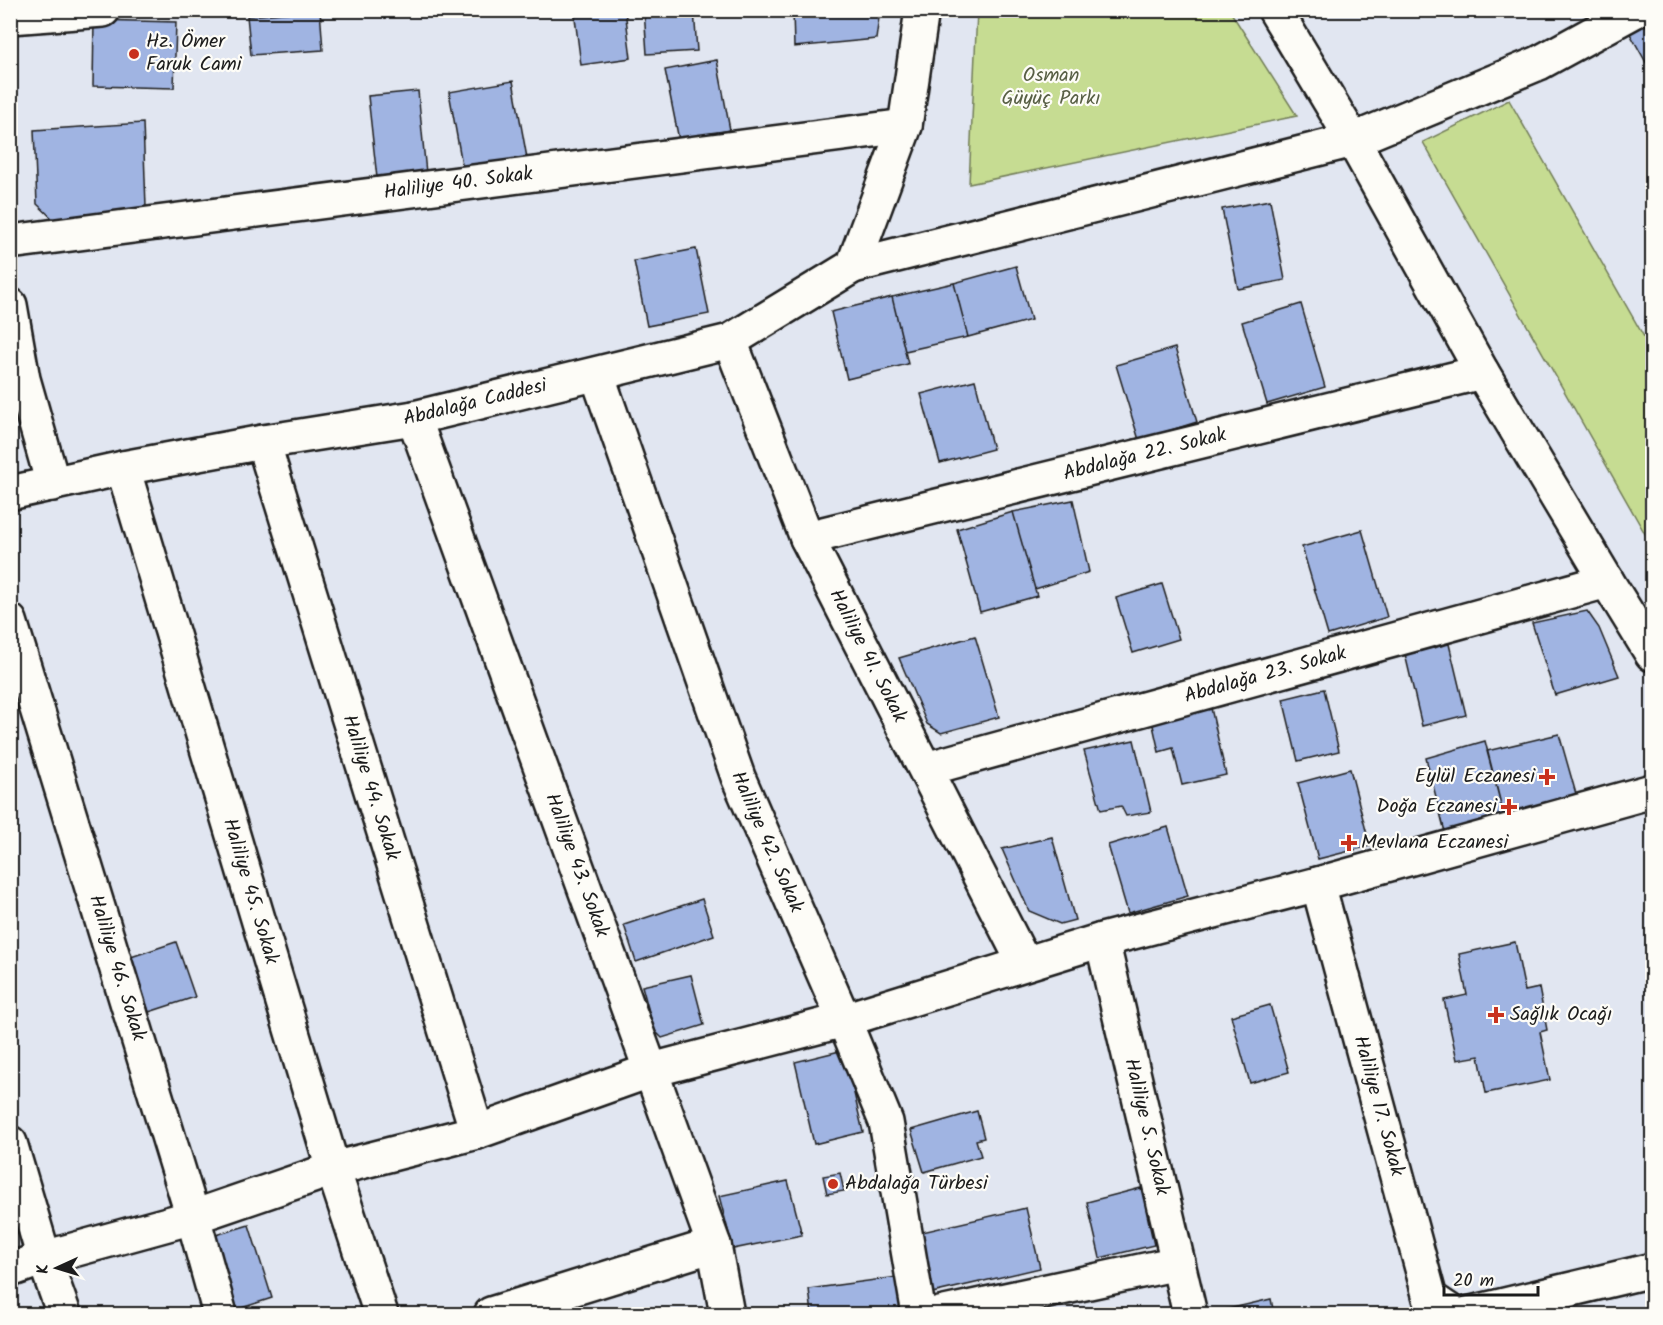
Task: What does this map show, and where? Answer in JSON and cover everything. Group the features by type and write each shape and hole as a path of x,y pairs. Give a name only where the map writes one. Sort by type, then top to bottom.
{"street":[{"path":"10,17 103,10"},
{"path":"853,266 905,126 922,10"},
{"path":"1275,10 1353,140 1482,372 1653,654"},
{"name":"Abdalağa Caddesi","path":"10,493 123,468 263,442 414,418 730,341 853,266 1353,140 1539,63 1636,10"},
{"name":"Haliliye 40. Sokak","path":"10,242 905,126"},
{"path":"10,304 17,379 53,484"},
{"name":"Haliliye 41. Sokak","path":"730,341 807,538 1024,963"},
{"name":"Abdalağa 22. Sokak","path":"807,538 1482,372"},
{"name":"Haliliye 42. Sokak","path":"597,374 738,777 886,1122 919,1314"},
{"name":"Haliliye 43. Sokak","path":"414,418 714,1245 727,1314"},
{"name":"Haliliye 44. Sokak","path":"263,442 477,1132"},
{"name":"Haliliye 45. Sokak","path":"123,468 333,1169 381,1314"},
{"name":"Abdalağa 23. Sokak","path":"926,769 1607,581"},
{"name":"Haliliye 46. Sokak","path":"10,621 193,1217 220,1314"},
{"path":"10,1270 44,1258 193,1217 333,1169 477,1132 652,1070 844,1020 1102,940 1318,884 1653,791"},
{"name":"Haliliye 17. Sokak","path":"1318,884 1430,1298 1454,1314"},
{"name":"Haliliye 5. Sokak","path":"1102,940 1190,1314"},
{"path":"10,1143 44,1258 64,1314"},
{"path":"491,1314 714,1245"},
{"path":"940,1314 1178,1263"},
{"path":"1467,1314 1653,1270"}],"green space":[{"name":"Osman Güyüç Parkı","path":"977,11 1230,11 1297,116 969,184"},
{"path":"1509,100 1652,351 1652,546 1423,142"}],"building":[{"path":"320,10 323,50 251,55 247,16"},
{"path":"574,10 625,10 631,58 581,65"},
{"path":"644,10 694,10 697,51 647,54"},
{"path":"793,10 880,10 876,39 794,47"},
{"path":"1652,16 1652,73 1628,30"},
{"name":"Hz. Ömer Faruk Cami","path":"94,20 176,22 174,88 93,86"},
{"path":"717,60 730,130 679,140 665,70"},
{"path":"513,81 527,158 463,170 449,92"},
{"path":"418,91 426,173 377,178 368,96"},
{"path":"143,123 146,207 54,220 37,204 34,130"},
{"path":"1270,200 1285,280 1238,289 1222,209"},
{"path":"696,249 709,314 647,326 634,261"},
{"path":"1016,266 1031,320 968,337 954,283"},
{"path":"954,283 968,337 905,351 892,297"},
{"path":"892,297 908,364 847,379 831,312"},
{"path":"1301,304 1325,387 1267,404 1242,322"},
{"path":"1175,348 1197,422 1139,440 1116,365"},
{"path":"975,380 993,449 940,463 921,394"},
{"path":"1073,500 1089,572 1035,589 1013,512"},
{"path":"1013,512 1037,596 980,612 957,529"},
{"path":"1362,530 1387,617 1328,635 1302,547"},
{"path":"1162,584 1179,639 1133,653 1116,598"},
{"path":"1587,611 1599,628 1619,676 1555,695 1532,623"},
{"path":"975,636 999,717 941,733 927,724 899,658"},
{"path":"1449,644 1466,715 1422,726 1405,654"},
{"path":"1324,689 1339,751 1298,761 1283,699"},
{"path":"1211,708 1226,775 1182,785 1173,748 1159,752 1152,721"},
{"path":"1559,734 1576,794 1504,816 1487,751"},
{"path":"1134,740 1151,812 1126,816 1121,806 1101,810 1084,751"},
{"path":"1485,741 1504,816 1445,832 1426,758"},
{"path":"1350,769 1370,846 1318,859 1298,783"},
{"path":"1168,827 1188,896 1128,913 1108,845"},
{"path":"1052,837 1075,920 1060,924 1029,911 1002,849"},
{"path":"702,899 714,935 636,962 624,925"},
{"path":"176,942 195,997 149,1012 131,957"},
{"name":"Sağlık Ocağı","path":"1515,942 1525,991 1539,988 1547,1030 1540,1032 1550,1080 1486,1093 1479,1056 1457,1060 1444,1000 1467,995 1459,954"},
{"path":"691,975 704,1025 662,1038 654,1030 642,986"},
{"path":"1270,1005 1289,1072 1250,1083 1231,1016"},
{"path":"844,1050 863,1132 814,1144 795,1062"},
{"path":"977,1111 984,1138 976,1140 981,1156 924,1172 911,1130"},
{"name":"Abdalağa Türbesi","path":"840,1173 844,1191 827,1194 823,1176"},
{"path":"788,1181 802,1235 733,1249 719,1196"},
{"path":"1141,1188 1154,1245 1100,1258 1087,1202"},
{"path":"1026,1208 1040,1268 932,1293 918,1233"},
{"path":"249,1225 272,1298 235,1310 213,1236"},
{"path":"897,1277 902,1314 812,1314 809,1289"},
{"path":"1271,1299 1274,1314 1211,1314 1211,1313"}],"place":[{"name":"Hz. Ömer Faruk Cami","path":"134,54"},
{"name":"Eylül Eczanesi","path":"1547,777"},
{"name":"Doğa Eczanesi","path":"1509,807"},
{"name":"Mevlana Eczanesi","path":"1349,843"},
{"name":"Sağlık Ocağı","path":"1496,1015"},
{"name":"Abdalağa Türbesi","path":"833,1184"}]}
